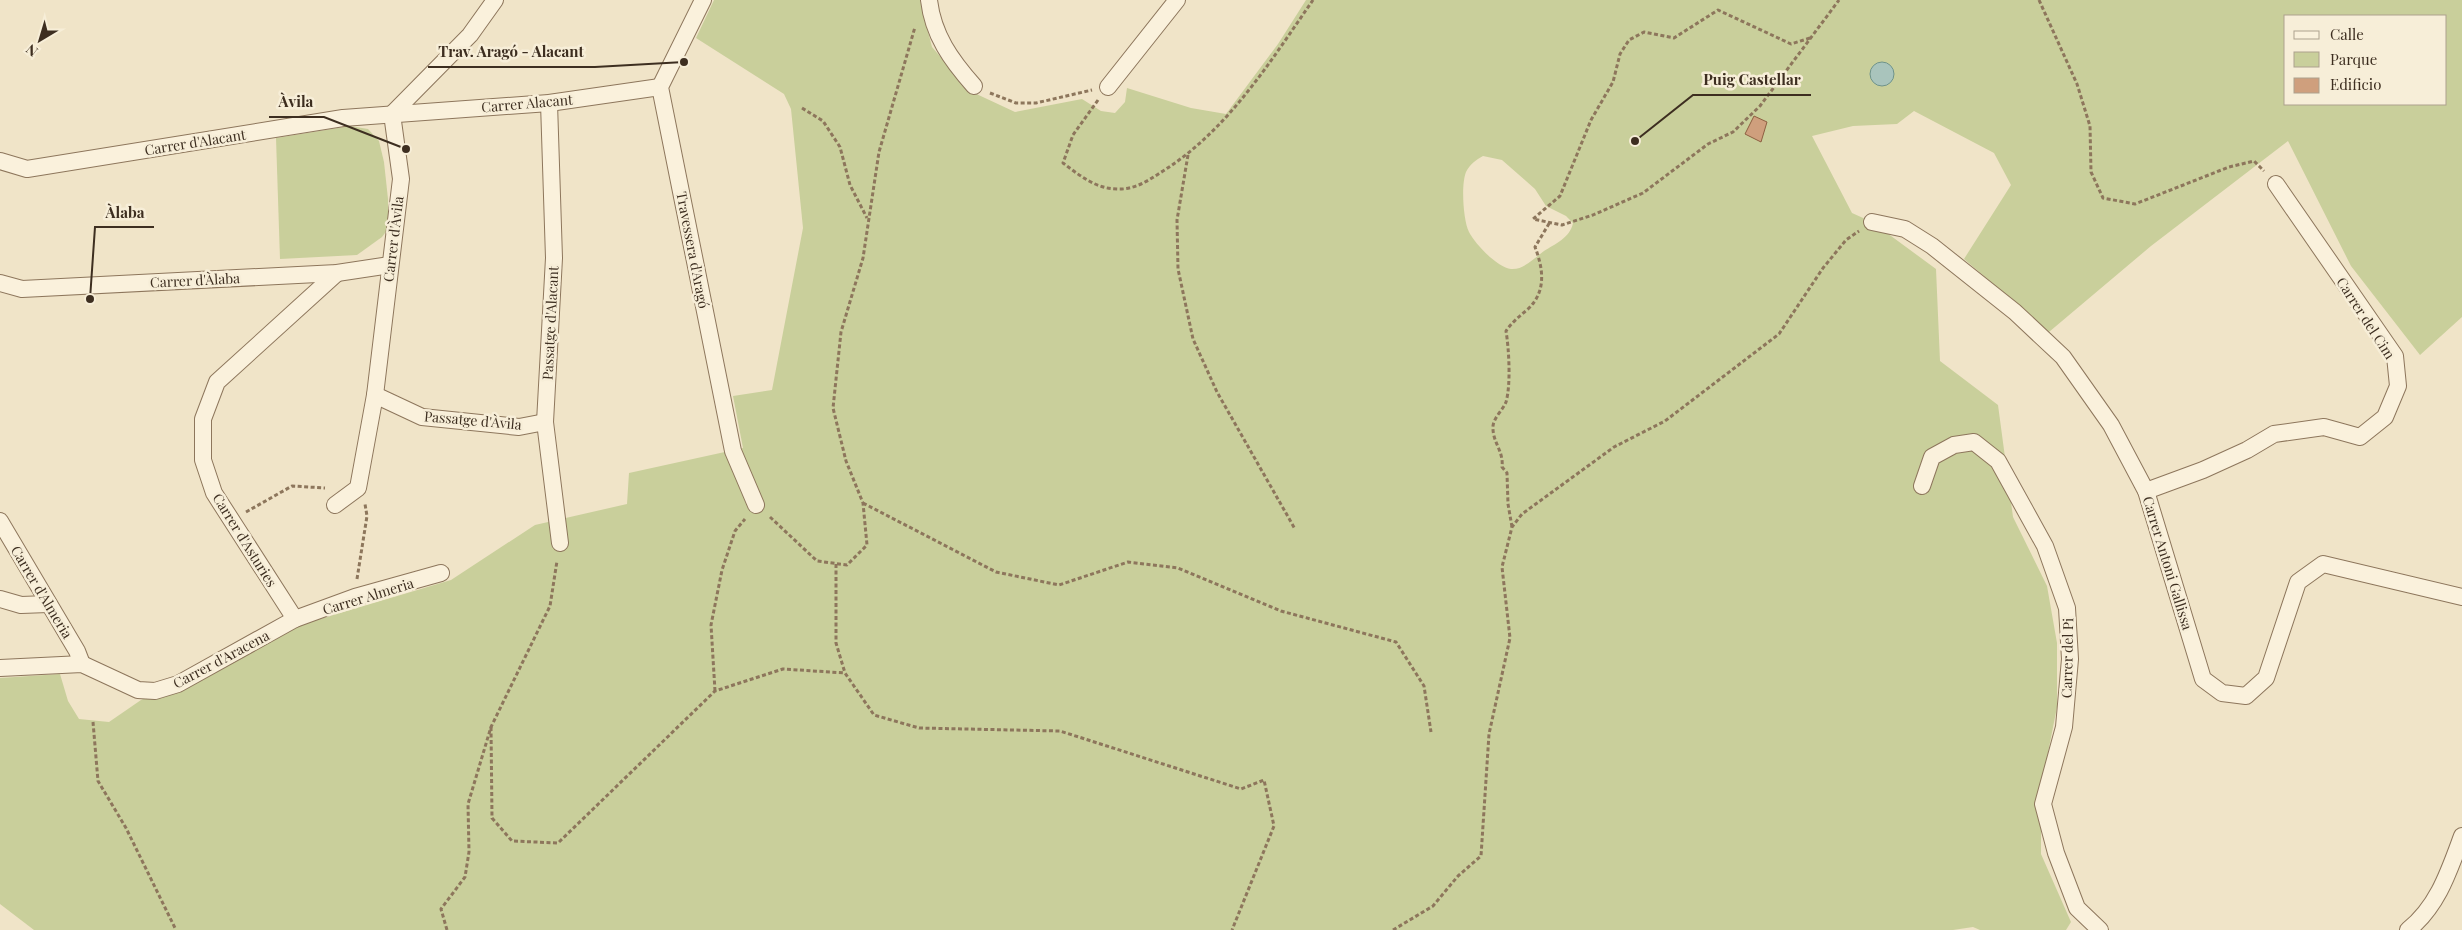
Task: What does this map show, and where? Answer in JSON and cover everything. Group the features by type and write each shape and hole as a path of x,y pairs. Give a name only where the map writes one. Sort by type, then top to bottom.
{"street":[{"path":"392,114 470,35 495,0"},
{"path":"660,87 703,0"},
{"path":"928,0 937,35 950,57 974,86"},
{"path":"1108,88 1177,0"},
{"name":"Carrer Alacant","path":"392,114 549,103 660,87"},
{"name":"Travessera d'Aragó","path":"660,87 733,451 756,505"},
{"name":"Passatge d'Alacant","path":"549,103 554,258 545,422 560,543"},
{"name":"Carrer d'Alacant","path":"0,161 27,169 343,118 392,114"},
{"name":"Carrer d'Àvila","path":"335,505 358,488 375,395 401,178 392,114"},
{"name":"Carrer del Cim","path":"2146,491 2203,470 2247,450 2274,434 2324,427 2360,437 2385,416 2398,386 2395,356 2276,184"},
{"name":"Carrer Antoni Gallissa","path":"1872,222 1906,229 1932,246 2015,312 2063,357 2111,425 2146,491 2203,679 2222,693 2246,696 2266,678 2298,582 2323,564 2462,598"},
{"name":"Carrer d'Àlaba","path":"0,283 22,289 337,274 390,265"},
{"name":"Carrer d'Asturies","path":"295,619 214,493 203,460 203,419 218,382 337,274"},
{"path":"0,294 22,289"},
{"name":"Passatge d'Àvila","path":"375,395 422,417 518,427 545,422"},
{"name":"Carrer del Pi","path":"1922,486 1932,457 1954,445 1974,442 1998,461 2045,546 2067,608 2070,659 2064,727 2043,804 2056,853 2077,908 2100,930"},
{"name":"Carrer d'Almeria","path":"0,520 77,651 82,664"},
{"name":"Carrer Almeria","path":"295,619 355,597 441,573"},
{"path":"0,599 21,604 48,604"},
{"name":"Carrer d'Aracena","path":"0,668 82,664 138,690 155,691 178,684 295,619"},
{"path":"2408,930 2418,922 2443,888 2462,836"}],"path":[{"path":"1108,88 1073,135 1063,163 1087,181 1117,189 1142,184 1188,155 1227,116 1267,65 1313,0"},
{"path":"1810,38 1791,44 1718,10 1674,38 1644,32 1629,40 1620,54 1613,82 1591,120 1560,196 1533,219 1562,225 1593,215 1643,193 1708,144 1733,132 1760,106 1839,0"},
{"path":"2039,0 2077,84 2090,126 2091,172 2103,198 2136,204 2229,167 2254,161 2276,184"},
{"path":"715,691 711,624 722,570 735,531 756,505 817,561 847,565 867,545 863,503 846,461 832,408 841,332 863,258 879,152 915,26"},
{"path":"974,86 1016,103 1036,103 1108,88"},
{"path":"802,108 823,121 840,147 850,185 868,219"},
{"path":"1188,155 1176,220 1178,269 1193,339 1217,392 1295,529"},
{"path":"1512,527 1508,504 1507,473 1502,467 1503,459 1495,442 1493,425 1506,402 1508,344 1506,331 1513,321 1530,307 1544,279 1542,265 1535,247 1550,222"},
{"path":"1393,930 1433,906 1458,876 1481,856 1488,734 1510,638 1502,567 1512,527 1522,514 1614,447 1665,421 1779,334 1823,268 1840,247 1872,222"},
{"path":"242,514 292,486 307,486 320,489 329,486"},
{"path":"863,503 996,572 1058,585 1128,562 1178,568 1281,611 1396,642 1424,686 1431,732"},
{"path":"357,576 367,516"},
{"path":"446,930 441,909 465,877 469,852 468,804 490,727 550,606 560,543"},
{"path":"836,564 836,643 846,673 874,716 919,728 1060,731 1241,789 1264,780 1274,826 1232,930"},
{"path":"490,727 492,818 512,841 558,843 715,691 783,669 846,673"},
{"path":"93,722 98,781 126,828 176,930"}],"green space":[{"path":"714,0 920,0 932,47 970,91 1015,112 1082,99 1101,111 1115,113 1125,102 1127,88 1191,108 1226,114 1278,44 1306,0 2462,0 2462,317 2420,355 2351,266 2288,141 2151,246 2049,332 1964,259 2011,185 1994,153 1914,111 1897,124 1853,126 1812,136 1852,213 1872,222 1936,269 1940,361 1998,405 2013,517 2047,586 2057,643 2057,707 2041,788 2041,854 2071,922 2066,930 1980,930 1973,927 1953,930 34,930 0,904 0,678 60,674 68,701 79,719 109,722 141,700 293,627 451,580 535,525 627,504 629,473 743,448 733,396 772,390 803,228 791,109 784,94 696,38","holes":["1483,156 1502,160 1535,189 1546,206 1566,216 1573,223 1569,233 1562,240 1529,263 1516,269 1506,268 1487,255 1469,232 1465,219 1463,202 1464,178 1469,167"]},
{"path":"350,126 368,129 379,141 384,162 388,199 388,229 382,237 357,255 280,259 276,138"}],"water":[{"path":"1882,62 1891,65 1894,74 1891,83 1882,86 1873,83 1870,74 1873,65"}],"building":[{"path":"1754,116 1767,122 1761,142 1745,134"}],"place":[{"name":"Trav. Aragó - Alacant","path":"684,62"},
{"name":"Puig Castellar","path":"1635,141"},
{"name":"Àvila","path":"406,149"},
{"name":"Àlaba","path":"90,299"}]}
